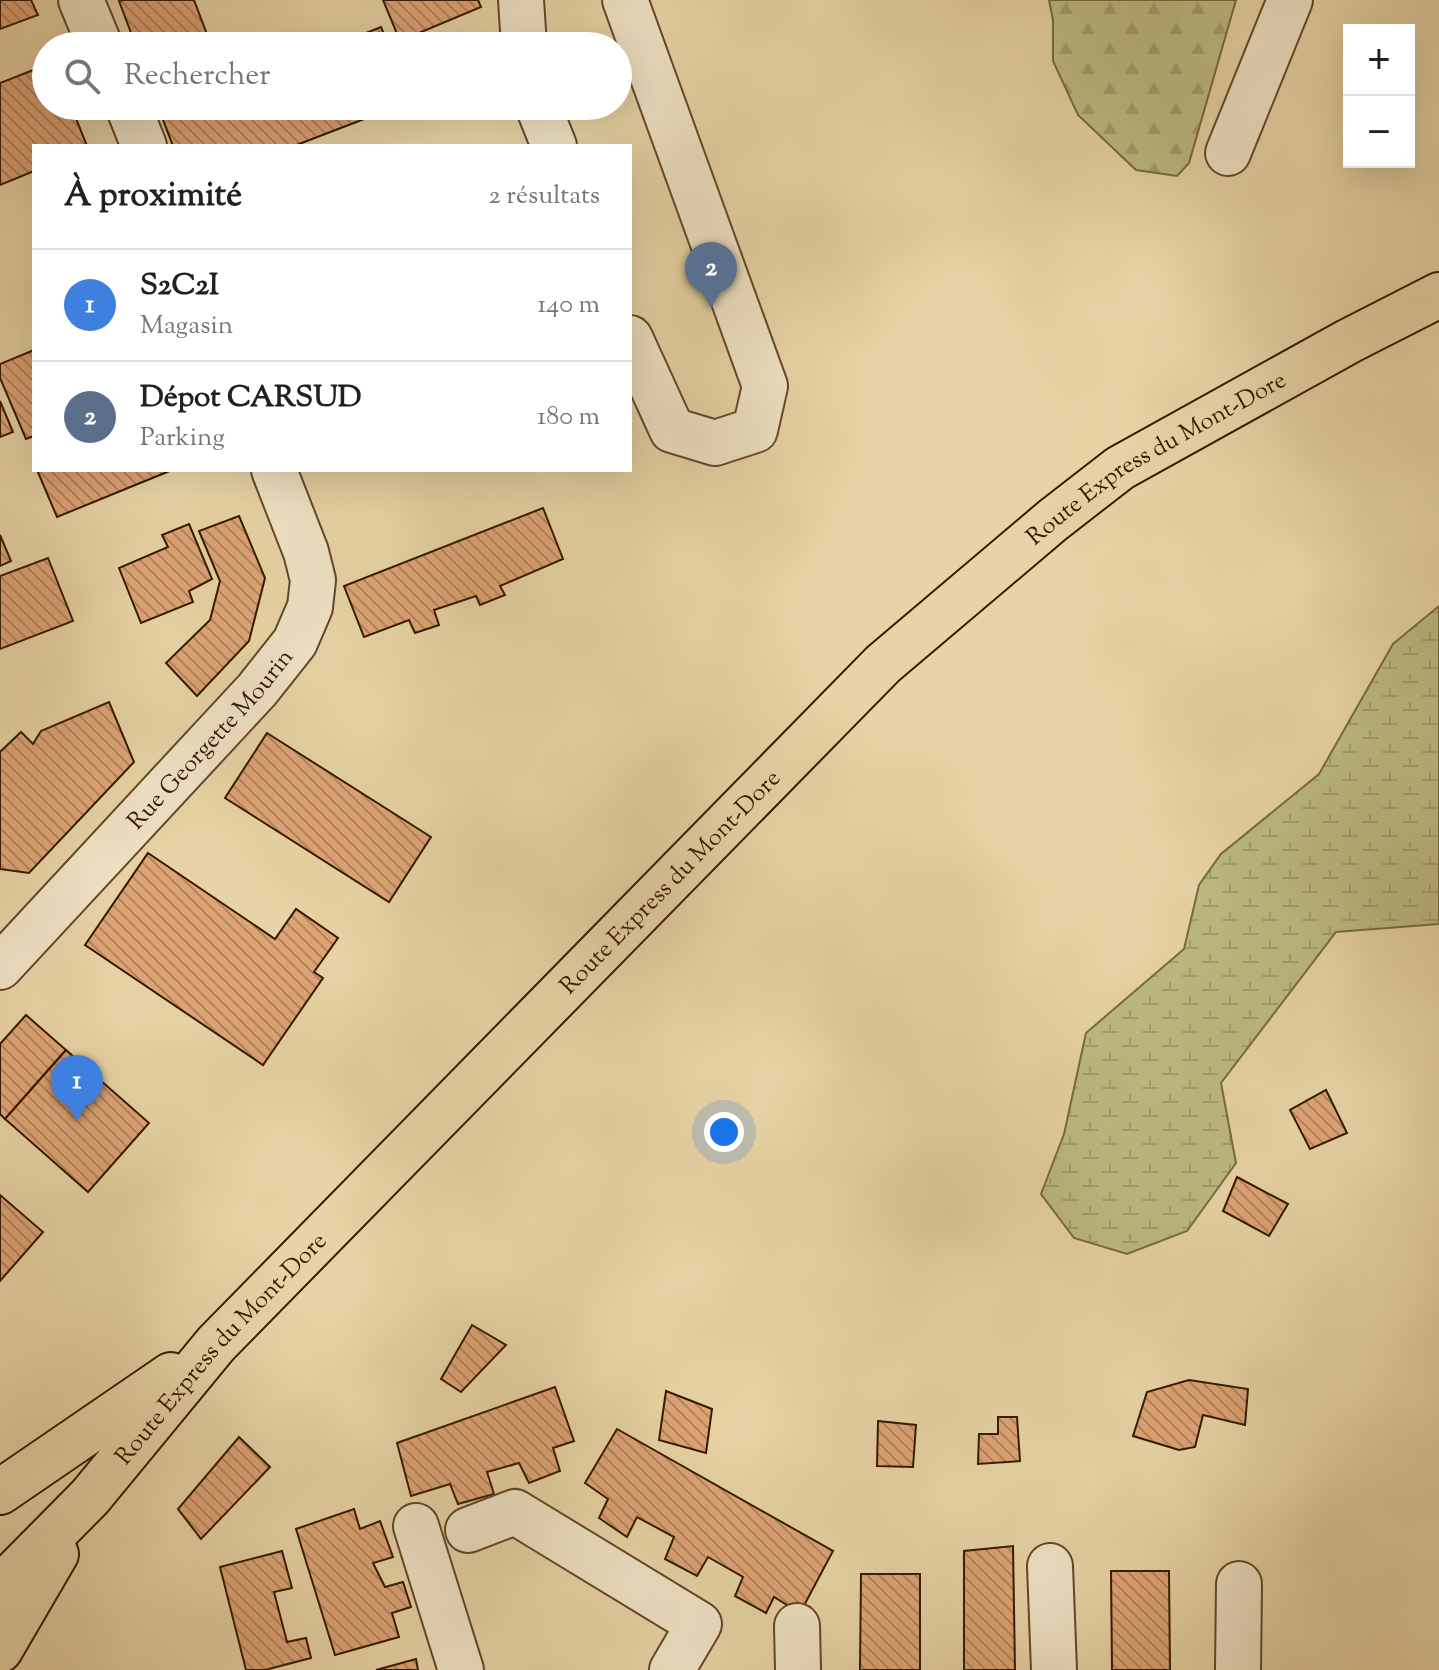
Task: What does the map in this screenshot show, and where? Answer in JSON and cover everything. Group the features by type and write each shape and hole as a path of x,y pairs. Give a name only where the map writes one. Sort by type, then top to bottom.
{"main road":[{"name":"Route Express du Mont-Dore","path":"0,1588 90,1497 216,1344 883,664 1053,520 1120,468 1349,341 1439,295"},
{"path":"0,1492 216,1344"},
{"path":"0,1650 90,1497"}],"street":[{"path":"81,0 94,32"},
{"path":"521,0 523,32"},
{"path":"625,0 765,386 755,430 715,443 672,430 632,342"},
{"path":"1228,153 1290,0"},
{"path":"134,120 143,144"},
{"path":"544,120 553,144"},
{"name":"Rue Georgette Mourin","path":"1,965 257,690 295,642 310,607 313,580 306,552 275,472"},
{"path":"468,1530 515,1512 699,1624 672,1670"},
{"path":"416,1526 461,1670"},
{"path":"1050,1566 1054,1670"},
{"path":"1238,1670 1239,1584"},
{"path":"797,1626 798,1670"}],"green space":[{"path":"1049,0 1236,0 1189,163 1177,176 1136,170 1078,115 1053,61 1053,20"},
{"path":"1439,606 1439,924 1336,932 1221,1083 1236,1163 1187,1231 1127,1254 1074,1238 1041,1194 1064,1134 1086,1033 1184,949 1199,885 1221,854 1319,774 1393,644"}],"building":[{"path":"0,0 31,0 38,15 0,29"},
{"path":"194,0 206,32 131,32 119,1"},
{"path":"383,0 478,0 481,7 421,32 396,32"},
{"path":"32,70 32,120 77,120 86,144 32,144 32,172 0,185 0,83"},
{"path":"163,120 362,120 299,144 172,144"},
{"path":"32,351 32,437 26,439 0,378 0,364"},
{"path":"0,401 13,432 0,437"},
{"path":"38,472 167,472 57,517"},
{"path":"543,508 563,559 500,586 505,595 480,605 476,596 434,610 439,625 415,633 409,620 364,637 344,586"},
{"path":"239,516 265,578 249,641 197,696 166,663 210,620 220,581 199,531"},
{"path":"189,524 212,579 189,591 193,602 141,623 119,568 168,547 162,535"},
{"path":"0,535 11,561 0,566"},
{"path":"48,558 73,621 0,649 0,576"},
{"path":"109,702 134,762 29,873 0,869 0,752 21,732 33,744 41,731"},
{"path":"267,733 431,837 389,902 225,798"},
{"path":"148,853 275,939 296,909 338,938 314,972 323,978 263,1065 85,945"},
{"path":"26,1015 66,1050 5,1119 0,1114 0,1044"},
{"path":"66,1050 149,1123 88,1192 5,1119"},
{"path":"1326,1090 1347,1133 1310,1149 1290,1110"},
{"path":"1237,1177 1288,1204 1269,1236 1223,1211"},
{"path":"0,1195 43,1232 0,1281"},
{"path":"472,1325 506,1345 461,1392 441,1379"},
{"path":"1189,1380 1248,1389 1245,1425 1203,1415 1195,1447 1179,1450 1133,1436 1147,1392"},
{"path":"555,1387 574,1441 553,1448 560,1471 529,1483 519,1463 487,1472 494,1494 458,1504 450,1484 411,1496 397,1443"},
{"path":"666,1391 712,1409 706,1453 659,1440"},
{"path":"998,1417 1017,1417 1020,1461 978,1464 979,1434 998,1434"},
{"path":"878,1421 916,1425 913,1467 877,1466"},
{"path":"617,1429 833,1551 800,1613 774,1597 766,1613 735,1596 743,1577 708,1557 697,1576 665,1559 674,1537 637,1517 627,1537 599,1518 608,1499 585,1483"},
{"path":"239,1437 270,1467 201,1539 178,1509"},
{"path":"354,1509 360,1529 380,1521 393,1557 373,1563 385,1587 403,1582 411,1607 392,1613 399,1637 335,1655 296,1529"},
{"path":"1013,1546 1015,1670 964,1670 964,1551"},
{"path":"282,1551 292,1588 274,1592 287,1642 306,1638 311,1658 265,1670 246,1670 220,1567"},
{"path":"1111,1571 1169,1571 1170,1670 1112,1670"},
{"path":"861,1574 920,1574 920,1670 860,1670"},
{"path":"416,1659 418,1670 376,1670"}],"place":[{"name":"Dépot CARSUD","path":"711,308"},
{"name":"S2C2I","path":"77,1121"}]}
